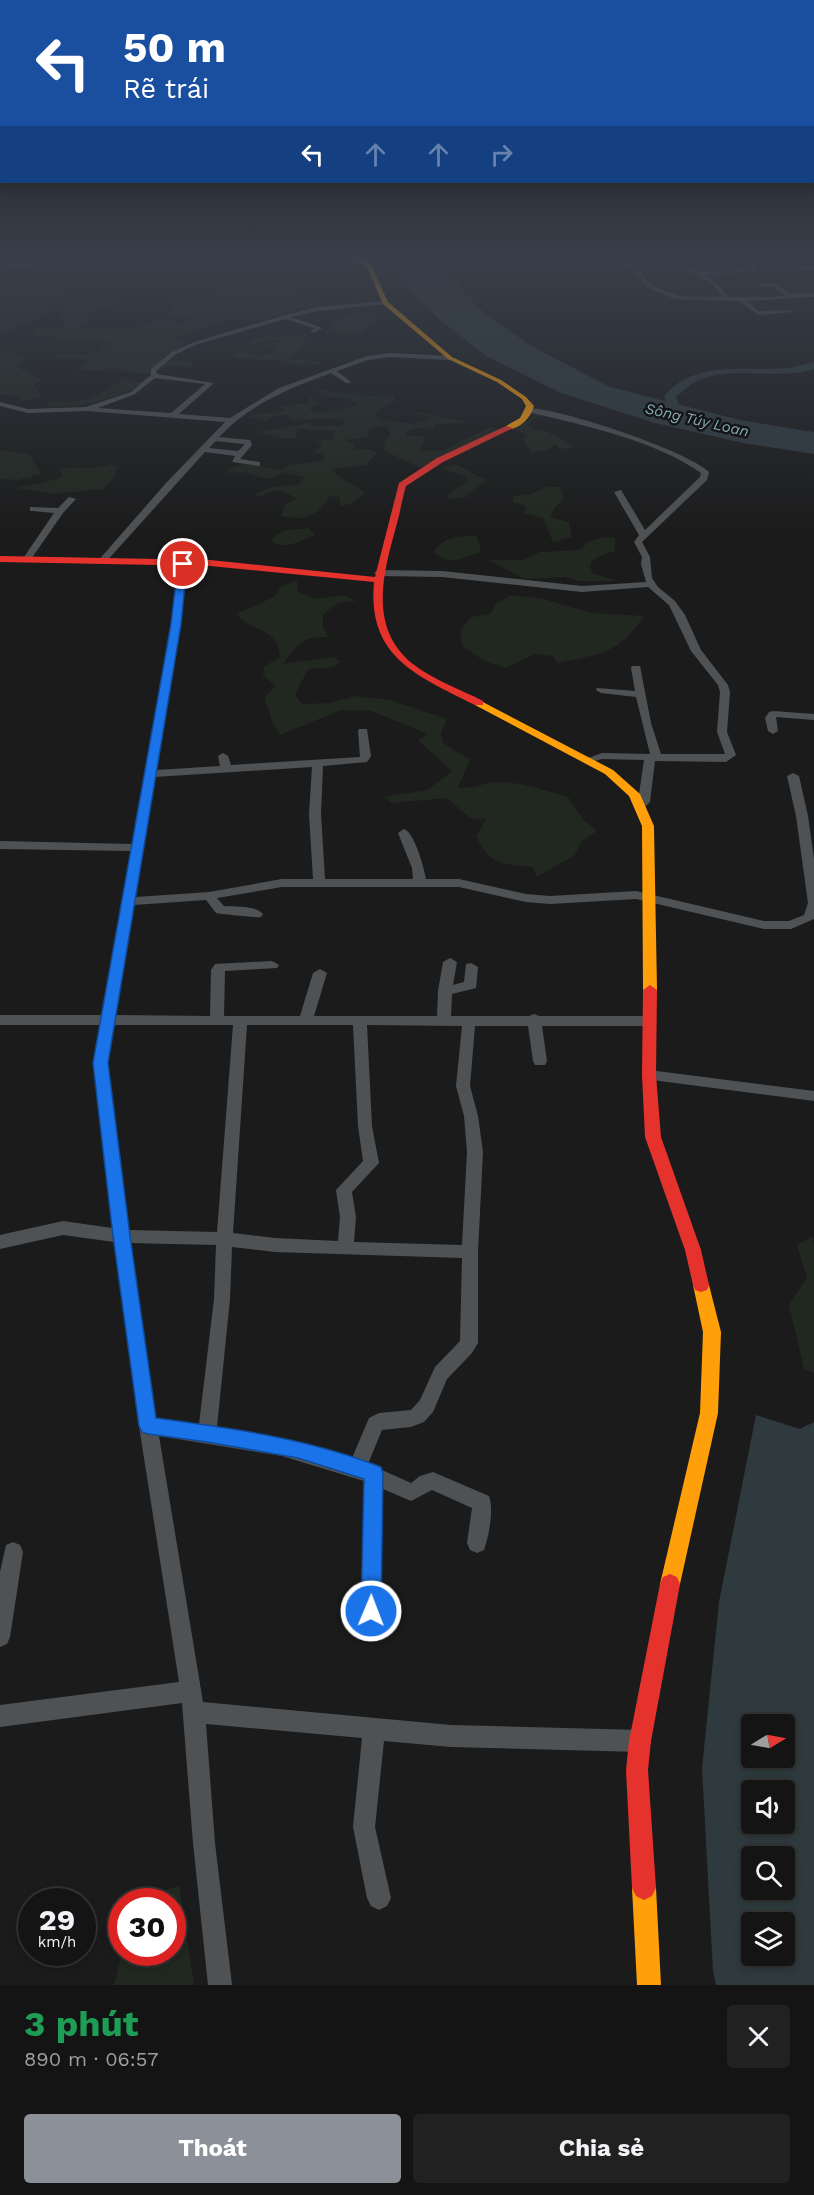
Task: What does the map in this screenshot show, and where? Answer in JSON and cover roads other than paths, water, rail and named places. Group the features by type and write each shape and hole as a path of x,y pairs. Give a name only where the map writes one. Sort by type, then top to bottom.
{"street":[{"path":"154,376 153,370 164,360 185,349"},
{"path":"439,349 450,358 499,381 524,398 530,414 522,422 406,481 400,491 396,514 377,576 375,613 379,627 387,643 407,665 588,760 621,781 640,806 646,818 649,835 649,1075 653,1137 693,1250 712,1332 709,1413 678,1545 640,1741 637,1770 649,1985"},
{"path":"102,562 202,449 231,420 281,389 352,362 380,355 450,358"},
{"path":"332,371 348,382"},
{"path":"87,409 133,393 154,376 211,383 174,414"},
{"path":"0,404 28,411 87,409 231,420"},
{"path":"530,410 657,448 696,464 705,472 704,478 643,534 638,542 646,557 645,564 652,584 680,615 696,651 723,684 725,692 722,732 731,755 726,759 598,756 588,760"},
{"path":"213,438 248,443 235,461 257,464"},
{"path":"202,449 240,454"},
{"path":"618,492 643,534"},
{"path":"26,560 60,511 72,499"},
{"path":"33,509 60,511"},
{"path":"0,559 239,565 377,576 465,576 582,589 652,584"},
{"path":"183,564 176,624 101,1063 121,1236 148,1426 192,1702 204,1843 220,1985"},
{"path":"636,668 639,694 653,757 644,802 640,806"},
{"path":"601,690 639,694"},
{"path":"773,731 770,718 773,714 814,717"},
{"path":"149,774 366,759 363,731"},
{"path":"223,756 226,769"},
{"path":"318,763 315,814 319,884"},
{"path":"129,901 209,896 282,883 459,883 534,899 625,894 764,925 791,925 809,917 814,903 793,776"},
{"path":"404,833 418,867 420,884"},
{"path":"0,845 136,848"},
{"path":"209,896 220,910 248,911 257,914"},
{"path":"444,1019 445,991 450,962"},
{"path":"217,1021 218,970 220,967 272,965"},
{"path":"445,991 471,985 471,967"},
{"path":"305,1021 320,973"},
{"path":"0,1020 108,1018 217,1021 444,1019 650,1021"},
{"path":"371,1611 365,1471 375,1424 379,1421 410,1419 418,1416 423,1411 439,1376 465,1350 469,1342 474,1134 463,1086 469,1020"},
{"path":"534,1020 540,1061"},
{"path":"207,1433 222,1299 224,1239 240,1021"},
{"path":"345,1248 348,1217 344,1190 371,1163 365,1126 360,1021"},
{"path":"649,1075 814,1096"},
{"path":"0,1242 63,1228 121,1236 224,1239 275,1245 470,1252"},
{"path":"148,1426 207,1433 298,1449 365,1471 411,1492 433,1481 482,1503 477,1543"},
{"path":"0,1637 13,1552"},
{"path":"0,1716 192,1702 374,1731 451,1736 640,1741"},
{"path":"374,1731 364,1827 379,1898"}],"water":[{"name":"Sông Túy Loan","path":"477,349 536,349 610,387 740,420 814,432 814,454 743,443 655,423 561,393 486,356"},
{"path":"756,1415 800,1429 814,1422 814,1985 716,1985 713,1971 702,1768 719,1602"}],"waterway":[{"name":"Sông Túy Loan","path":"679,418 670,396 697,377 726,372 788,371 814,365"}]}
